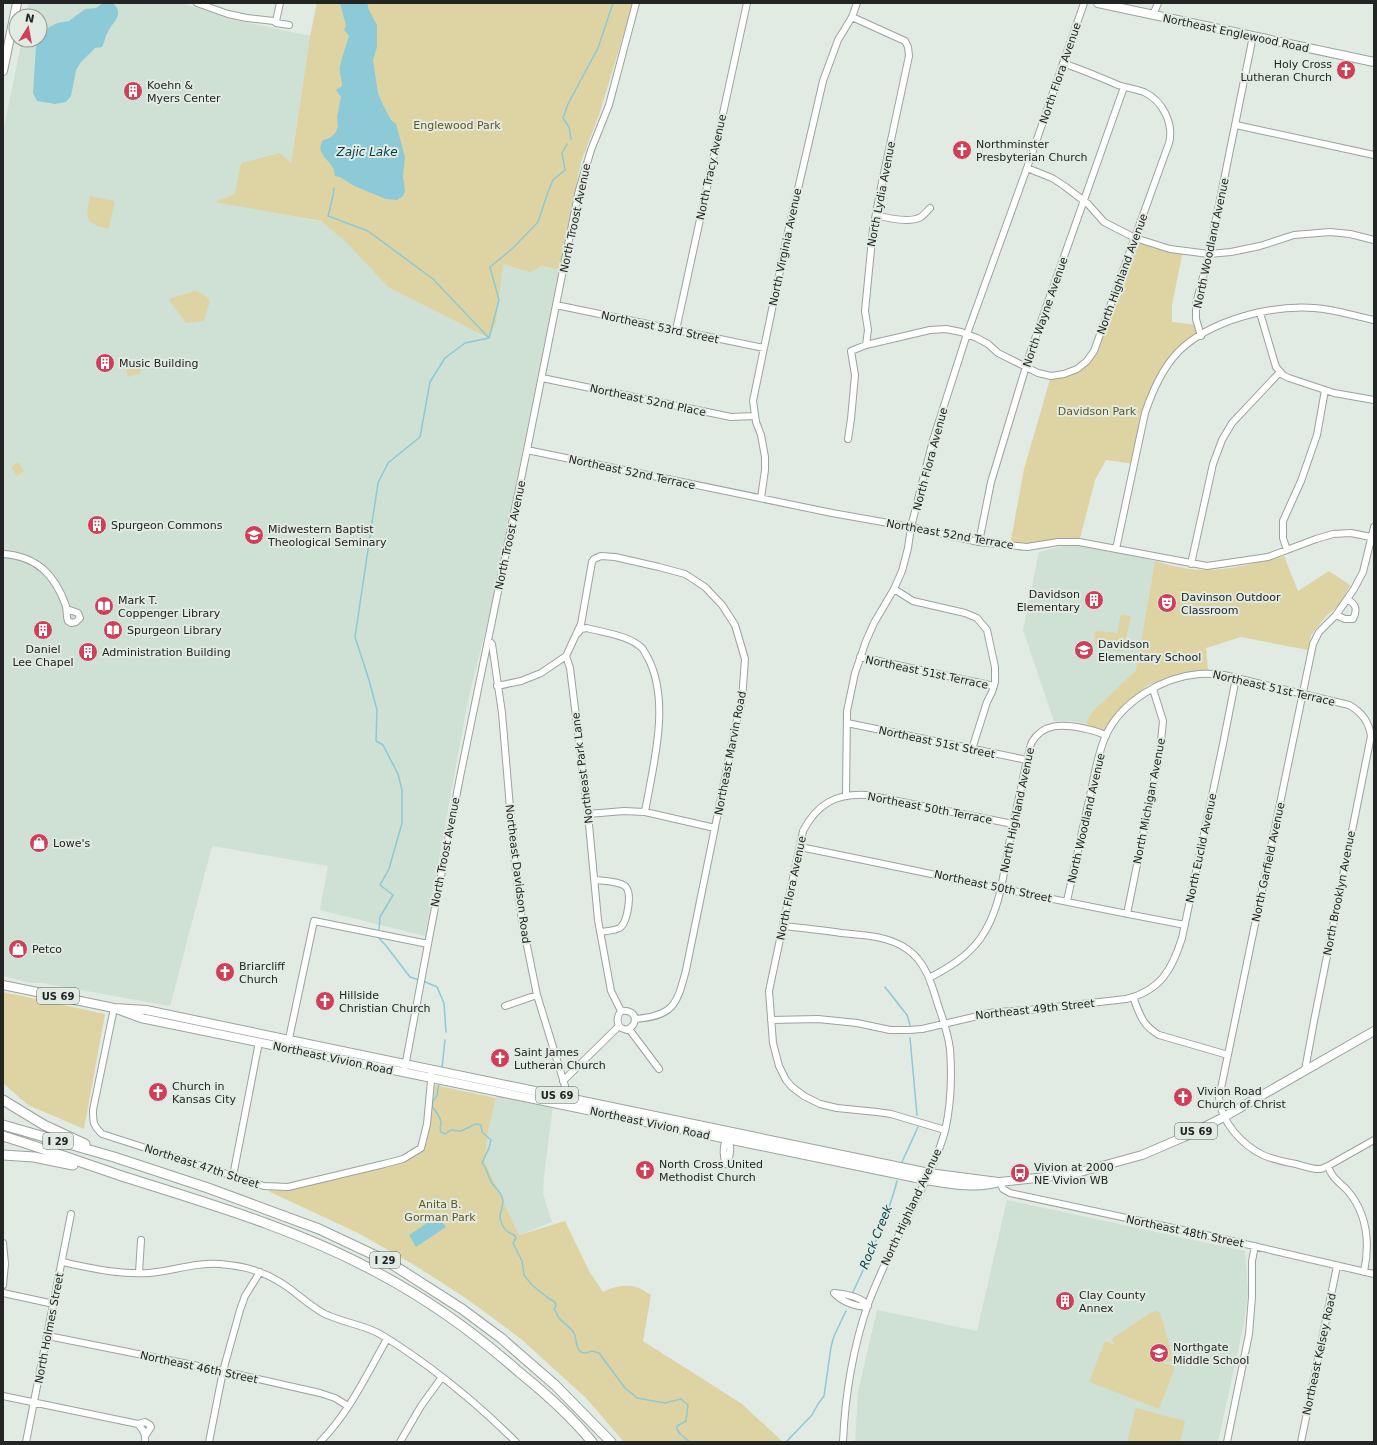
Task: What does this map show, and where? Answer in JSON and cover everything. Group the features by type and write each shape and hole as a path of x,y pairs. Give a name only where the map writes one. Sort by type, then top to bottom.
{"highway":[{"path":"3,1100 44,1125 114,1157"},
{"name":"I 29","path":"3,1125 114,1157 208,1188 320,1229 387,1261 462,1309 501,1338 555,1385 611,1442"},
{"name":"I 29","path":"3,1136 265,1223 320,1245 378,1273 422,1298 501,1356 540,1389 581,1429 592,1442"},
{"path":"3,1156 34,1157 95,1167"}],"main road":[{"path":"3,71 17,3"},
{"name":"Northeast Englewood Road","path":"1098,3 1374,62"},
{"name":"Northeast Vivion Road","path":"3,985 114,1008 146,1010 288,1044 432,1074 564,1101 690,1123 729,1135"},
{"name":"Northeast Vivion Road","path":"114,1008 141,1018 259,1042 288,1044"},
{"name":"Northeast Vivion Road","path":"564,1101 680,1129 729,1135 928,1176 1000,1182 1073,1174 1142,1155 1184,1137 1224,1117 1374,1031"},
{"path":"680,1129 690,1123"}],"street":[{"path":"197,3 235,16 289,25"},
{"path":"274,22 276,21 280,3"},
{"name":"North Troost Avenue","path":"405,1068 420,984 488,640 528,450 579,190 591,150 609,105 636,3"},
{"name":"North Tracy Avenue","path":"676,330 747,3"},
{"name":"North Virginia Avenue","path":"761,498 765,458 753,401 788,232 823,81 838,40 852,17 857,3"},
{"name":"North Flora Avenue","path":"945,1130 891,1114 838,1108 812,1100 797,1091 786,1080 779,1066 773,1043 769,991 803,831 809,819 825,804 846,795 847,711 850,692 860,657 874,623 894,589 902,571 907,554 911,527 933,440 968,334 1084,3"},
{"path":"1153,15 1158,3"},
{"name":"North Lydia Avenue","path":"852,17 902,39 907,45 909,56 876,215 866,292 865,311 868,330 866,346"},
{"name":"North Woodland Avenue","path":"1201,336 1196,319 1196,304 1209,254 1253,36"},
{"path":"1064,63 1124,87"},
{"name":"North Highland Avenue","path":"1026,366 1045,375 1058,375 1077,369 1091,356 1097,345 1169,144 1171,133 1169,122 1162,107 1144,92 1124,87"},
{"name":"North Wayne Avenue","path":"978,542 991,482 1026,366 1083,200 1124,87"},
{"path":"1236,125 1374,155"},
{"path":"1027,168 1052,178 1083,200 1104,222 1135,238 1170,250 1209,254 1231,252 1255,247 1294,235 1342,233 1374,240"},
{"path":"876,215 897,220 921,218 930,208"},
{"name":"Northeast 53rd Street","path":"556,305 764,348"},
{"path":"1116,549 1148,402 1163,373 1175,356 1201,336 1231,321 1260,313 1287,308 1315,308 1374,320"},
{"path":"1260,313 1275,364 1280,372 1289,378 1325,390 1348,396 1374,400"},
{"path":"848,439 855,375 851,351 936,329 955,330 983,341 998,353 1026,366"},
{"path":"1191,564 1212,464 1222,440 1232,423 1280,372"},
{"name":"Northeast 52nd Place","path":"542,378 731,417 755,416"},
{"path":"1287,550 1283,538 1283,521 1301,481 1317,436 1325,390"},
{"name":"Northeast 52nd Terrace","path":"528,450 858,518 911,527 978,542 1027,547 1058,542 1079,542 1207,566 1268,557 1333,534 1351,533 1372,537"},
{"name":"North Garfield Avenue","path":"1224,1117 1220,1104 1220,1095 1315,638 1323,626 1336,615 1354,590 1363,572 1374,526"},
{"path":"3,554 23,557 46,571 56,584 67,609"},
{"name":"Northeast Marvin Road","path":"576,635 581,624 592,562 597,557 610,556 685,574 705,588 722,605 735,624 745,658 744,690 686,970 677,1000 671,1007 660,1014 647,1018 635,1019"},
{"path":"894,589 913,602 965,613 977,618 987,630 995,667 994,686 986,702 972,749"},
{"path":"1336,615 1345,619 1353,618 1356,613 1356,607 1354,603 1348,600"},
{"path":"497,686 521,681 541,673 566,656 579,630 587,628 627,638 642,648 654,670 659,702 658,741 646,812"},
{"name":"Northeast Davidson Road","path":"488,640 492,644 502,714 522,921 537,995 564,1081 564,1101"},
{"name":"Northeast Park Lane","path":"566,656 570,668 588,814 600,932 611,991 621,1011"},
{"name":"Northeast 51st Terrace","path":"860,657 994,686"},
{"name":"Northeast 51st Terrace","path":"1106,736 1112,725 1129,706 1154,689 1180,678 1211,673 1303,693 1349,705 1356,709 1364,717"},
{"name":"North Euclid Avenue","path":"1133,997 1152,988 1163,978 1169,970 1178,951 1224,744 1236,678"},
{"name":"North Michigan Avenue","path":"1127,914 1159,759 1162,735 1163,721 1154,689"},
{"name":"North Brooklyn Avenue","path":"1306,1070 1314,1021 1370,736 1369,726 1364,717"},
{"name":"Northeast 51st Street","path":"847,723 1027,760"},
{"name":"North Highland Avenue","path":"929,978 957,962 969,952 979,940 992,918 1002,887 1013,824 1027,760 1032,743 1037,736 1043,730 1061,724 1102,733 1106,736"},
{"name":"North Woodland Avenue","path":"1067,902 1097,763 1106,736"},
{"name":"Northeast 50th Terrace","path":"846,795 867,795 1013,824"},
{"path":"588,814 624,811 646,812 715,828"},
{"name":"Northeast 50th Street","path":"800,847 1185,925"},
{"path":"595,880 622,884 627,889 629,895 626,916 621,927 600,932"},
{"path":"288,1044 314,921 428,944"},
{"name":"North Highland Avenue","path":"783,926 883,938 901,946 916,957 929,978 944,1023 950,1048 951,1080 945,1130 928,1176 885,1263 868,1306 848,1382 843,1442"},
{"path":"504,1006 537,995"},
{"path":"1133,997 1142,1020 1150,1030 1162,1037 1228,1054"},
{"name":"Northeast 49th Street","path":"771,1020 818,1019 901,1031 922,1029 995,1012 1029,1010 1133,997"},
{"name":"Northeast 47th Street","path":"114,1008 93,1110 94,1126 102,1134 264,1186 288,1187 402,1159 421,1148 427,1124 432,1074"},
{"path":"625,1010 630,1012 635,1019 634,1024 629,1029 625,1030 619,1026 618,1016 621,1011 625,1010"},
{"path":"564,1081 619,1026"},
{"path":"629,1029 659,1069"},
{"path":"233,1176 259,1042"},
{"path":"1224,1117 1232,1129 1245,1143 1264,1156 1317,1169 1328,1166 1374,1140"},
{"path":"1328,1166 1330,1174 1348,1191 1362,1214 1367,1239 1364,1272"},
{"name":"Northeast 48th Street","path":"1000,1182 1003,1188 1010,1193 1255,1246 1374,1274"},
{"name":"North Holmes Street","path":"26,1442 71,1214"},
{"path":"139,1273 141,1240"},
{"path":"3,1243 6,1264 3,1285"},
{"path":"1227,1442 1250,1323 1252,1261 1255,1246"},
{"path":"62,1262 106,1271 139,1273 207,1264 221,1264 256,1270 285,1286 323,1314 342,1321 363,1326 409,1352 492,1418 515,1442"},
{"name":"Northeast Kelsey Road","path":"1301,1442 1337,1266"},
{"path":"209,1442 223,1371 244,1296 260,1272"},
{"path":"3,1293 54,1304"},
{"name":"Northeast 46th Street","path":"48,1336 223,1371 320,1393 335,1398 348,1406"},
{"path":"320,1442 348,1406 387,1339"},
{"path":"400,1442 421,1406 442,1377"},
{"path":"3,1396 138,1424 144,1436"}],"shaded area":[{"name":"Midwestern Baptist Theological Seminary","path":"29,3 182,3 230,19 310,36 283,214 559,270 490,612 468,700 425,936 320,910 328,866 212,846 170,1006 42,983 31,983 3,976 3,132 20,48 48,48 48,8 28,8"},
{"name":"Davidson Elementary School","path":"1068,545 1081,545 1100,548 1155,561 1136,670 1091,713 1086,724 1072,721 1054,721 1023,630 1039,552"},
{"path":"497,1094 553,1105 543,1194 552,1222 519,1235 485,1162 488,1131"},
{"path":"1007,1200 1245,1251 1248,1291 1244,1323 1218,1442 855,1442 858,1392 877,1310 977,1331"}],"green space":[{"name":"Englewood Park","path":"317,3 633,3 600,112 581,162 559,270 541,266 530,272 503,264 496,322 489,338 388,287 347,243 321,221 215,202 235,194 241,163 280,153 291,163 310,36"},
{"path":"90,196 115,201 109,229 97,226 89,221 87,212"},
{"name":"Davidson Park","path":"1135,238 1183,251 1172,305 1172,322 1198,325 1201,336 1169,364 1148,402 1134,464 1106,460 1095,480 1079,542 1039,546 1010,545 1024,469 1051,376 1064,374 1087,361 1099,339"},
{"path":"195,291 204,294 210,301 204,321 186,323 169,300 171,298"},
{"path":"139,366 141,373 128,377 126,370"},
{"path":"18,462 24,471 17,476 11,467"},
{"path":"1284,556 1298,591 1329,571 1350,585 1340,605 1327,615 1311,635 1308,650 1241,637 1206,648 1208,671 1179,675 1148,685 1130,700 1114,717 1104,731 1086,724 1091,713 1136,670 1155,561 1189,569 1213,570 1237,567"},
{"path":"1121,614 1131,616 1123,651 1121,652 1095,645 1094,632 1101,631 1117,633"},
{"path":"3,992 105,1014 84,1129 28,1105 3,1083"},
{"name":"Anita B. Gorman Park","path":"435,1085 496,1098 488,1131 485,1162 519,1235 565,1221 589,1271 603,1292 615,1287 632,1286 640,1288 651,1295 643,1341 742,1404 783,1442 624,1442 586,1398 521,1339 467,1299 416,1266 358,1233 268,1191 293,1188 403,1159 421,1148 431,1111"},
{"path":"1156,1311 1159,1312 1161,1316 1174,1361 1162,1362 1175,1367 1159,1409 1089,1382 1105,1341 1115,1345 1111,1339 1150,1313"},
{"path":"1136,1408 1185,1421 1180,1442 1127,1442"}],"water":[{"path":"103,3 113,3 118,11 118,15 107,34 102,47 95,48 81,62 76,70 71,96 66,102 55,104 37,101 33,93 36,48 48,48 48,28 58,23 69,21 85,9 96,8"},
{"name":"Zajic Lake","path":"340,3 367,3 377,25 377,47 373,60 378,93 391,120 396,124 405,157 403,176 405,191 403,196 397,200 386,199 354,186 340,177 335,176 332,166 322,154 321,145 323,140 333,136 338,127 337,117 341,97 336,90 342,86 340,67 349,36 344,30 346,26"},
{"path":"438,1216 446,1227 416,1247 409,1235"}],"waterway":[{"path":"571,139 569,127 563,118 568,104 598,48 613,3"},
{"path":"379,929 380,917 393,895 380,885 389,869 402,823 402,790 398,774 383,745 376,741 377,710 355,637 378,483 388,463 420,437 430,382 445,358 465,343 489,338 499,300 490,267 513,248 538,222 553,180 565,170 562,153 567,144"},
{"path":"334,188 328,216 368,231 433,279 489,338"},
{"path":"379,938 410,977 419,980"},
{"path":"423,981 437,987 444,1003 446,1032"},
{"name":"Rock Creek","path":"885,987 907,1015 910,1025"},
{"name":"Rock Creek","path":"910,1038 917,1115"},
{"path":"442,1068 445,1040"},
{"path":"439,1083 437,1096 433,1101 432,1106 439,1116 441,1122 441,1132 445,1134 451,1130 461,1131 476,1124 481,1125 482,1132 491,1140 482,1163 490,1180 501,1195 503,1201 500,1215 501,1223 504,1228 516,1238 513,1243 522,1261 524,1275 532,1285 555,1302 556,1306 554,1309 559,1318 574,1333 579,1351 582,1353 592,1351 599,1353 625,1388 637,1398 665,1403 681,1399 688,1405 686,1421 677,1426 677,1429 680,1434 690,1442"},
{"name":"Rock Creek","path":"902,1162 918,1127"},
{"name":"Rock Creek","path":"853,1292 883,1224 897,1181"},
{"name":"Rock Creek","path":"786,1442 812,1415 824,1396 831,1347 834,1336 846,1311"}],"place":[{"name":"Holy Cross Lutheran Church","path":"1346,70"},
{"name":"Koehn & Myers Center","path":"133,91"},
{"name":"Northminster Presbyterian Church","path":"962,150"},
{"name":"Music Building","path":"105,363"},
{"name":"Spurgeon Commons","path":"97,525"},
{"name":"Midwestern Baptist Theological Seminary","path":"254,535"},
{"name":"Davidson Elementary","path":"1094,600"},
{"name":"Davinson Outdoor Classroom","path":"1167,603"},
{"name":"Mark T. Coppenger Library","path":"104,606"},
{"name":"Daniel Lee Chapel","path":"43,630"},
{"name":"Spurgeon Library","path":"113,630"},
{"name":"Davidson Elementary School","path":"1084,650"},
{"name":"Administration Building","path":"88,652"},
{"name":"Lowe's","path":"39,843"},
{"name":"Petco","path":"18,949"},
{"name":"Briarcliff Church","path":"225,972"},
{"name":"Hillside Christian Church","path":"325,1001"},
{"name":"Saint James Lutheran Church","path":"500,1058"},
{"name":"Church in Kansas City","path":"158,1092"},
{"name":"Vivion Road Church of Christ","path":"1183,1097"},
{"name":"North Cross United Methodist Church","path":"645,1170"},
{"name":"Vivion at 2000 NE Vivion WB","path":"1020,1173"},
{"name":"Clay County Annex","path":"1065,1301"},
{"name":"Northgate Middle School","path":"1159,1353"}]}
